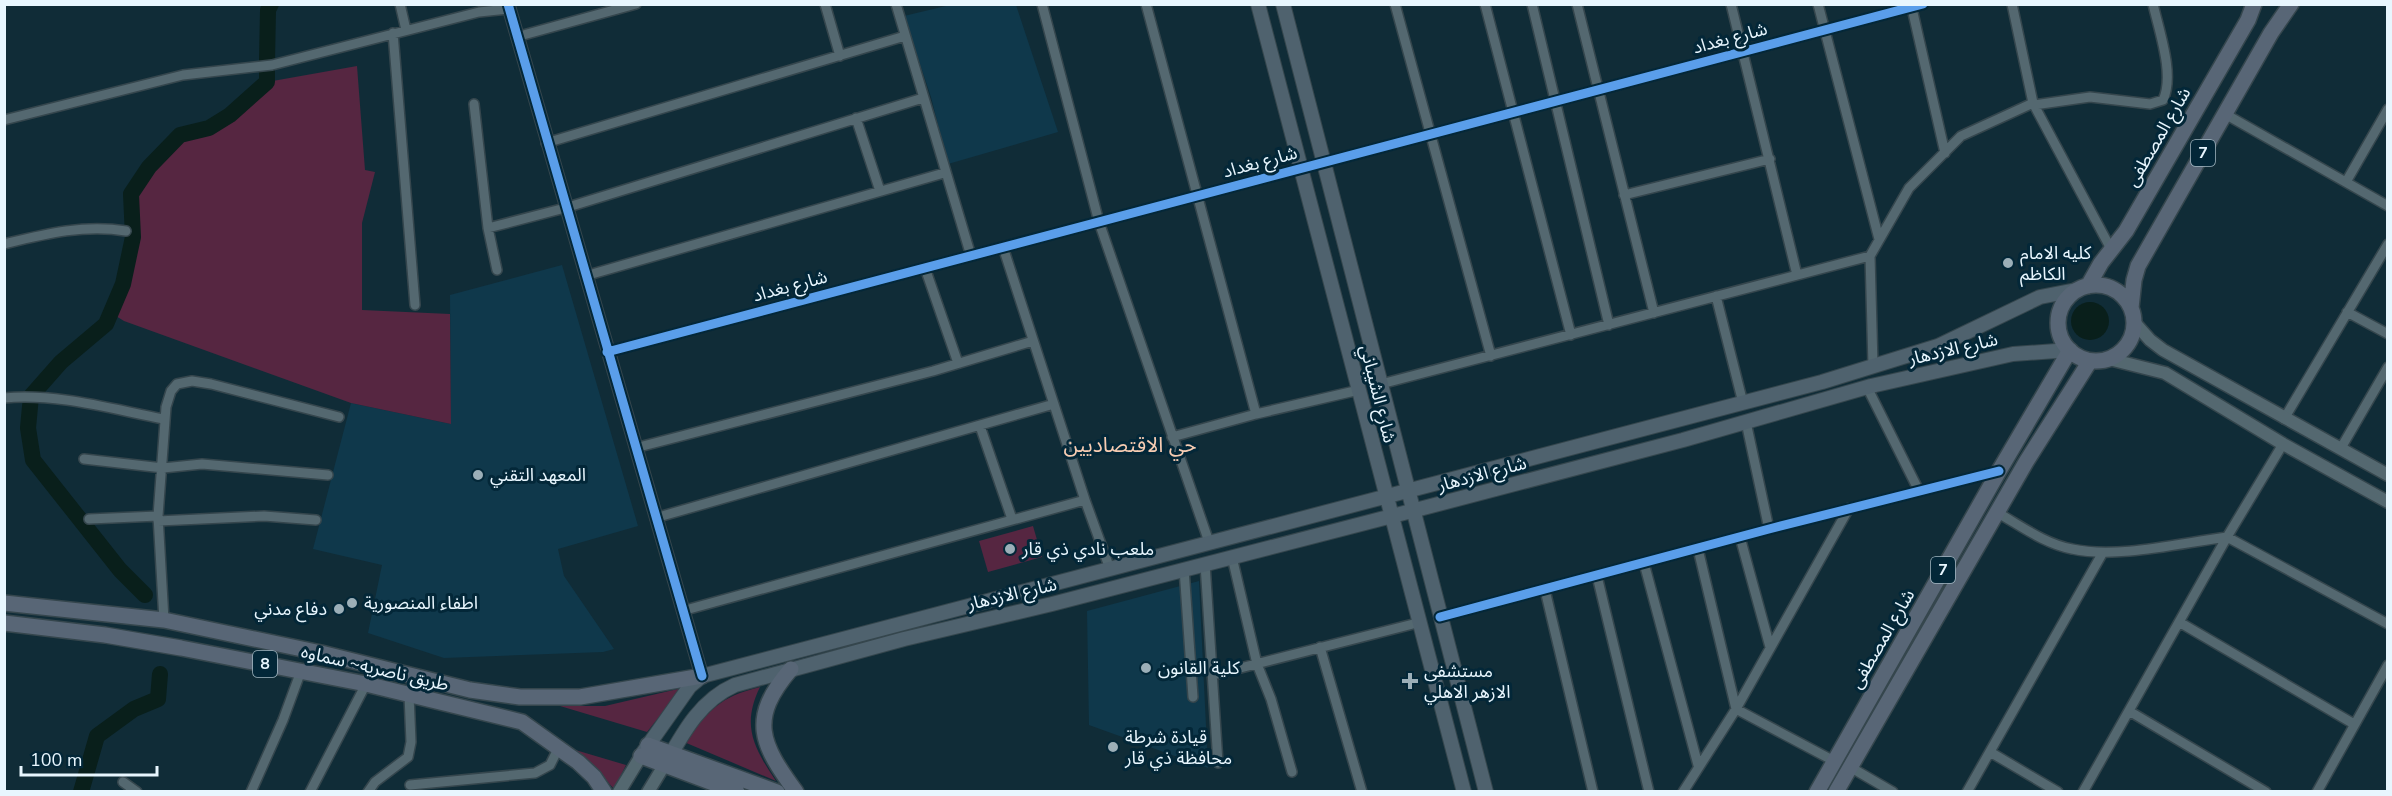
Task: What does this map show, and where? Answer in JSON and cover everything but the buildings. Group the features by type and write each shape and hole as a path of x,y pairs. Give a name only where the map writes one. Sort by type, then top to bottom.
{"highway":[{"name":"شارع المصطفى","path":"2082,288 2126,231 2248,20 2254,4"},
{"name":"7","path":"2109,359 2124,349 2133,332 2134,280 2138,266 2271,33 2291,4"},
{"path":"2082,288 2101,285 2113,289 2124,297 2132,315"},
{"name":"7","path":"2070,350 2058,331 2058,319 2067,298 2082,288"},
{"name":"شارع المصطفى","path":"1817,792 2070,350"},
{"path":"2070,350 2090,361 2109,359"},
{"name":"شارع المصطفى","path":"1836,792 2026,462 2090,361"},
{"name":"طريق ناصريه~ سماوه","path":"4,603 164,620 321,653 470,690 520,697 580,697 702,676"},
{"name":"طريق ناصريه~ سماوه","path":"4,623 105,634 366,684 522,722 559,747"},
{"path":"309,673 321,653"},
{"path":"791,669 776,686 768,702 764,719 766,741 774,761 796,792"},
{"path":"559,747 594,777 604,792"},
{"path":"644,751 777,792"},
{"path":"668,758 737,792"}],"main road":[{"name":"شارع الشيباني","path":"1258,4 1464,792"},
{"name":"شارع الشيباني","path":"1283,4 1486,792"},
{"name":"شارع الازدهار","path":"702,676 1822,382 1938,346 2040,297 2082,288"},
{"name":"شارع الازدهار","path":"668,758 697,712 721,692 735,685 904,639 1052,604 1683,440 1867,387 2013,354 2070,350"},
{"path":"1677,421 1683,440"},
{"path":"1007,595 1011,612"},
{"path":"644,751 690,686 702,676"}],"street":[{"path":"406,30 400,7 411,4"},
{"path":"516,38 636,4"},
{"path":"825,4 840,56"},
{"path":"896,4 971,256"},
{"path":"1042,4 1099,222 1209,542"},
{"path":"1146,4 1256,414"},
{"path":"1395,4 1491,356"},
{"path":"1485,4 1571,335"},
{"path":"1532,4 1609,325"},
{"path":"1577,4 1654,313"},
{"path":"1731,4 1797,275"},
{"path":"1818,4 1879,239"},
{"name":"شارع بغداد","path":"606,352 1923,4"},
{"path":"2012,4 2033,104 2111,249"},
{"path":"1873,366 1869,256 1909,188 1961,136 2033,104 2090,97 2150,104 2163,100 2168,76 2153,4"},
{"path":"4,120 183,75 273,65 393,33 510,6 516,38 546,143 702,676"},
{"path":"1912,6 1945,153"},
{"path":"393,33 415,305"},
{"path":"546,143 905,36"},
{"path":"488,228 565,208 923,98"},
{"path":"474,104 488,228 497,270"},
{"path":"2346,182 2388,109"},
{"path":"2225,114 2388,206"},
{"path":"856,118 880,191"},
{"path":"1624,195 1770,159"},
{"path":"585,276 945,173"},
{"path":"4,244 48,233 85,228 126,231"},
{"path":"2284,419 2388,244"},
{"path":"1003,247 1085,500 1110,569"},
{"path":"1381,384 1869,256"},
{"path":"925,268 958,363"},
{"path":"1716,297 1743,403"},
{"path":"2347,312 2388,334"},
{"path":"2132,315 2150,340 2163,350 2388,475"},
{"path":"634,448 958,363 1033,341"},
{"path":"2109,359 2165,373 2283,444 2386,497"},
{"path":"2341,448 2388,367"},
{"path":"164,620 158,518 163,468 164,419 171,391 177,384 192,381 211,384 339,417"},
{"path":"1867,387 1919,491"},
{"path":"1172,437 1256,414 1359,390"},
{"path":"4,398 50,397 164,419"},
{"path":"655,518 1054,404"},
{"path":"1746,422 1769,529"},
{"path":"980,426 1012,519"},
{"path":"2083,792 2227,537 2283,444"},
{"path":"84,459 163,468 202,464 328,475"},
{"path":"1440,617 1849,508 1999,471"},
{"path":"682,611 1085,500"},
{"path":"1674,792 1684,790 1698,765 1736,710 1849,508"},
{"path":"1998,513 2039,537 2070,549 2102,554 2227,537 2388,624"},
{"path":"89,519 264,516 316,520"},
{"path":"1740,537 1770,646"},
{"path":"1698,549 1736,710 1834,762"},
{"path":"1967,792 2102,554"},
{"path":"1232,557 1257,664 1292,772"},
{"path":"1644,563 1698,765"},
{"path":"1205,564 1218,763"},
{"path":"1184,569 1192,697"},
{"path":"1597,576 1649,792"},
{"path":"1545,590 1593,792"},
{"path":"1214,675 1421,622"},
{"path":"2179,622 2354,724"},
{"path":"1320,647 1362,792"},
{"path":"2317,792 2388,665"},
{"path":"251,792 283,720 309,673"},
{"path":"310,792 366,684"},
{"path":"368,792 375,782 408,757 411,742 409,695"},
{"path":"2129,711 2266,792"},
{"path":"410,785 535,773 550,765 559,747"},
{"path":"619,792 644,751"},
{"path":"1990,752 2058,792"},
{"path":"648,792 668,758"},
{"path":"1850,767 1893,792"},
{"path":"123,782 136,792"}],"shaded area":[{"path":"950,5 1016,5 1058,132 948,164 931,97 904,16"},
{"path":"357,66 365,170 375,172 362,223 362,310 450,314 451,424 351,403 124,321 111,313 123,284 133,237 131,194 149,167 180,135 209,128 230,115 267,82"},
{"name":"المعهد التقني","path":"562,265 638,526 558,549 564,576 614,649 603,652 444,658 368,633 382,565 313,549 351,403 451,424 450,295"},
{"path":"2090,302 2097,303 2103,308 2108,314 2108,328 2103,334 2097,339 2090,340 2083,339 2077,334 2072,328 2071,321 2072,314 2077,308 2083,303"},
{"name":"ملعب نادي ذي قار","path":"1033,526 1042,557 988,572 979,541"},
{"name":"كلية القانون","path":"1199,581 1208,768 1089,725 1087,611"},
{"path":"760,687 754,701 751,725 756,747 776,781 684,742 716,706 734,695"},
{"path":"682,688 647,732 560,706 605,706"},
{"path":"572,749 626,765 614,789 596,769"}],"waterway":[{"path":"267,61 268,10 271,4"},
{"path":"145,595 120,570 33,460 28,428 31,396 61,362 106,324 123,284 133,237 131,194 149,167 180,135 209,128 230,115 267,82 267,68"},
{"path":"81,792 97,736 134,709 158,699 160,674"}],"cycle path":[{"path":"508,4 702,676"},
{"path":"607,352 1923,4"},
{"path":"1440,617 1769,529 1999,471"}],"place":[{"name":"كليه الامام الكاظم","path":"2008,263"},
{"name":"المعهد التقني","path":"478,475"},
{"name":"ملعب نادي ذي قار","path":"1010,549"},
{"name":"اطفاء المنصورية","path":"352,603"},
{"name":"دفاع مدني","path":"339,609"},
{"name":"كلية القانون","path":"1146,668"},
{"name":"مستشفى الازهر الاهلي","path":"1410,681"},
{"name":"قيادة شرطة محافظة ذي قار","path":"1113,747"}],"district":[{"name":"حي الاقتصاديين","path":"1130,445"}]}
